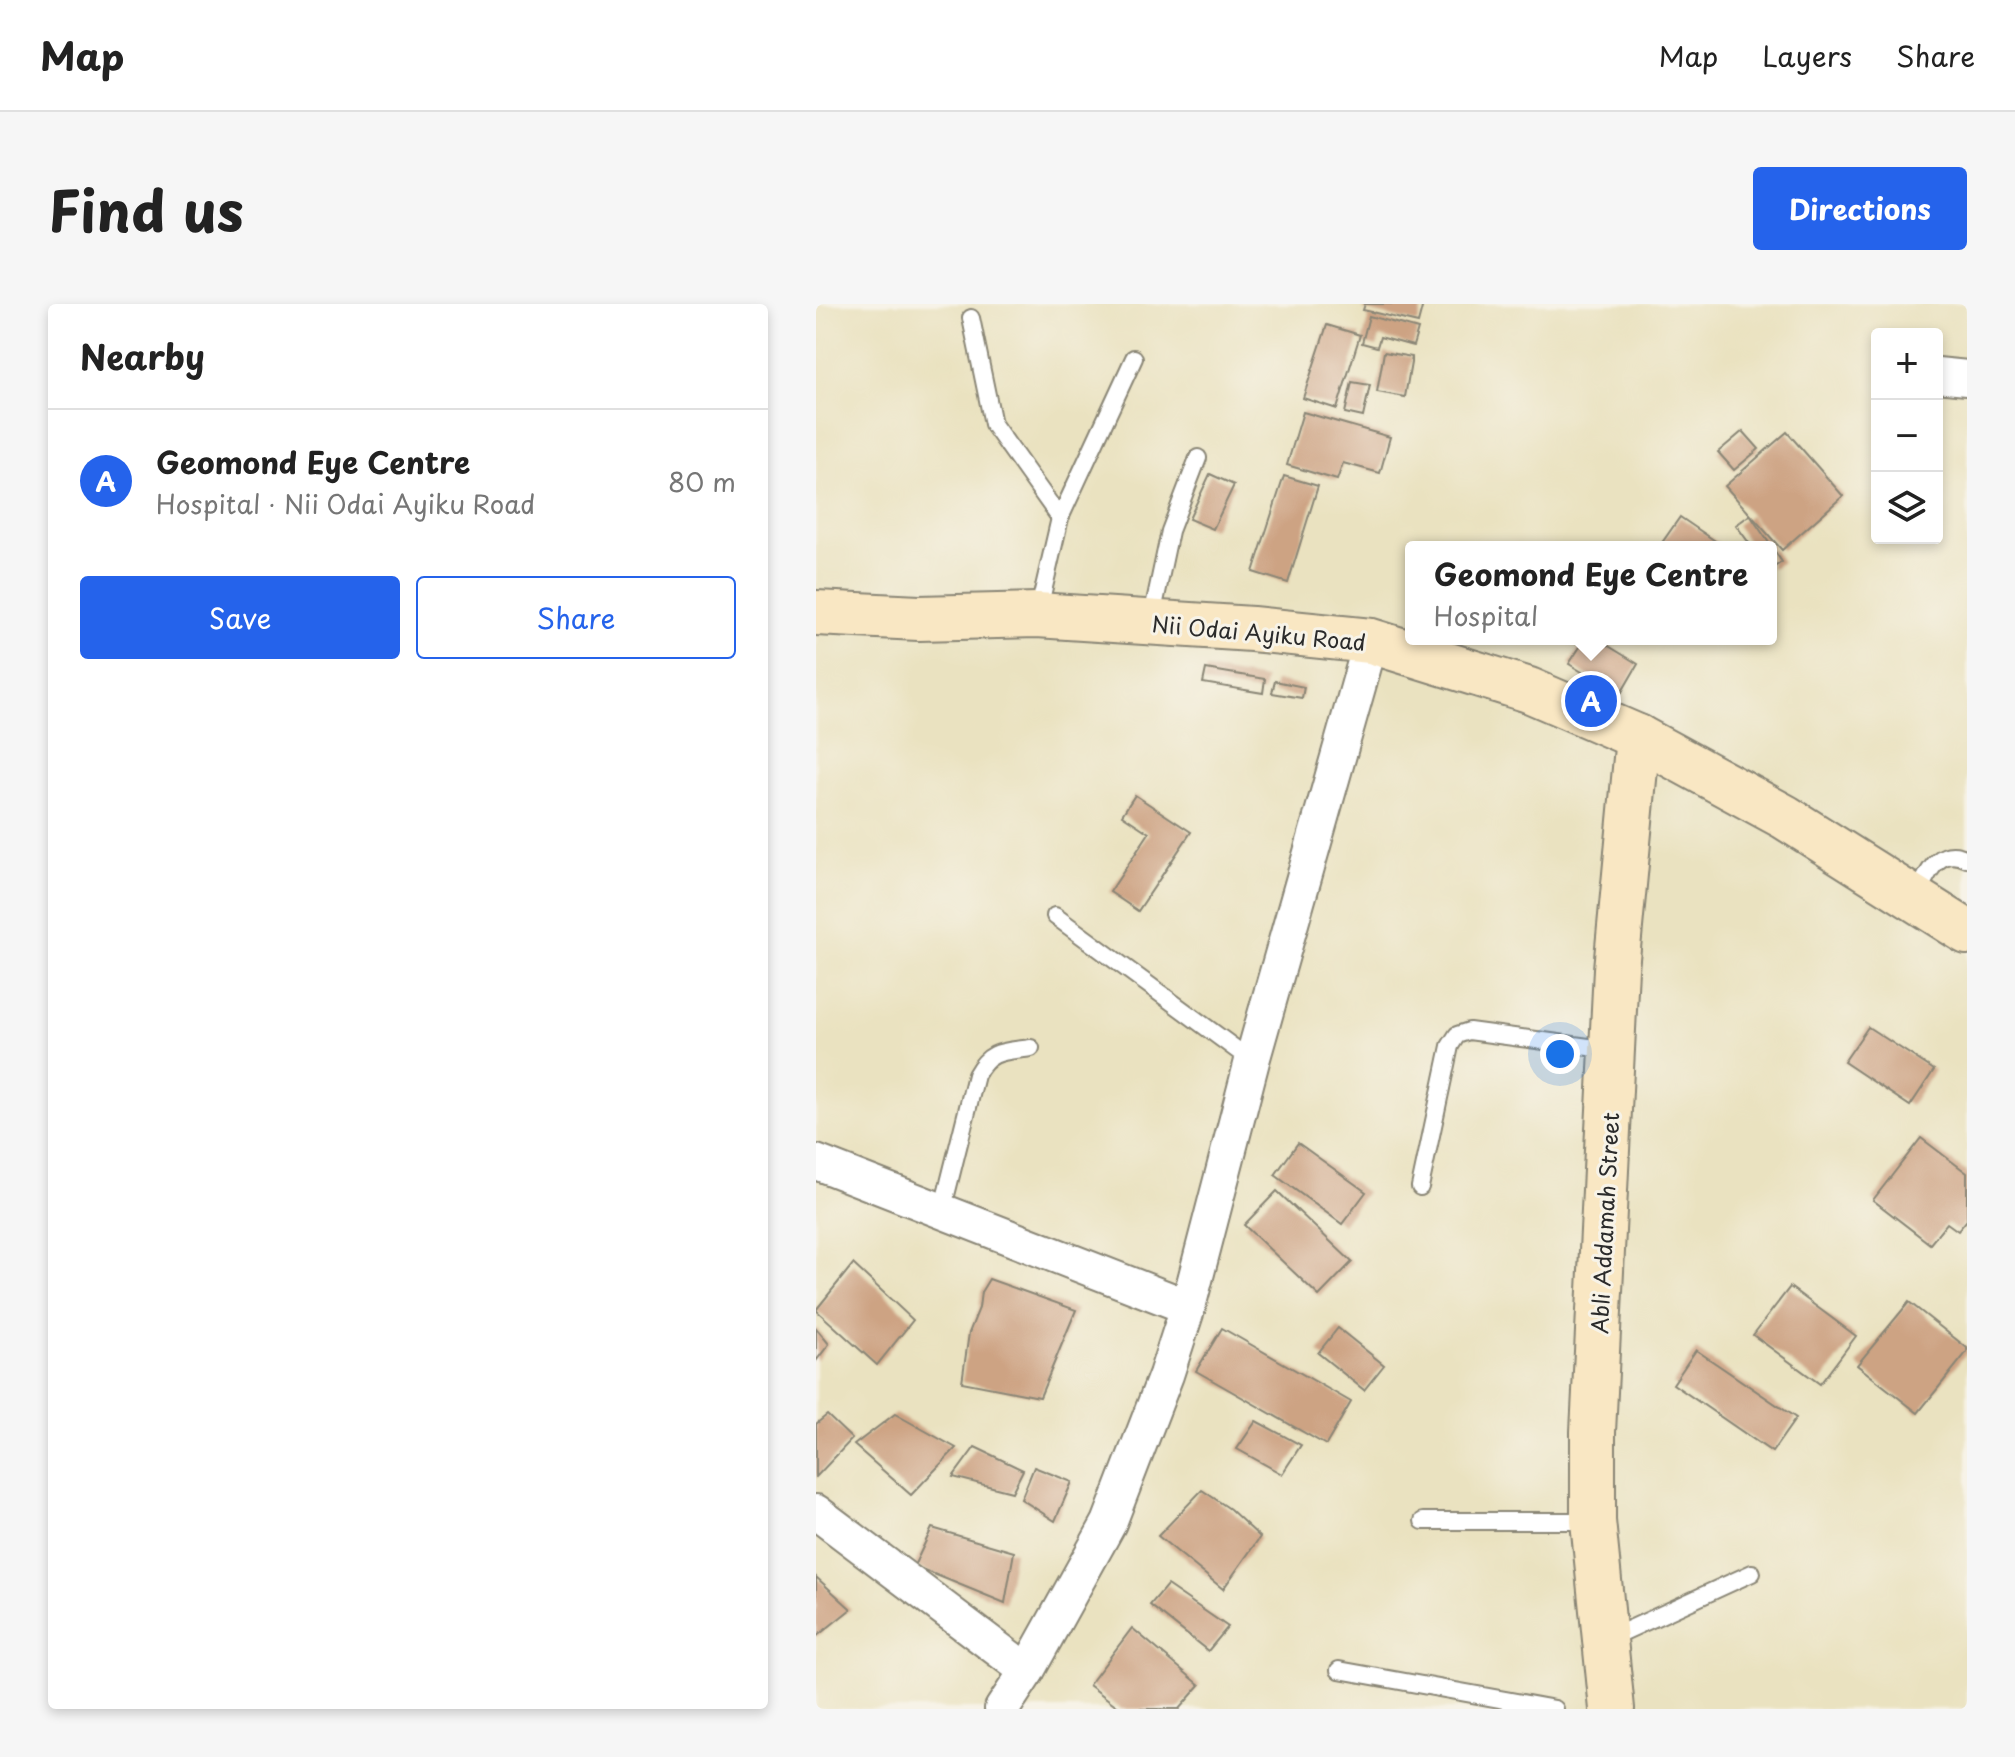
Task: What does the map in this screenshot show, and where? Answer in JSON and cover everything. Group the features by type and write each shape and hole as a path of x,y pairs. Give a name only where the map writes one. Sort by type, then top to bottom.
{"street":[{"path":"1943,376 1967,378"},
{"name":"Nii Odai Ayiku Road","path":"816,613 919,618 1037,615 1252,629 1371,641 1529,690 1638,737 1785,817 1967,932"},
{"path":"1002,1709 1027,1671 1109,1523 1188,1307 1252,1061 1371,641"},
{"name":"Abli Addamah Street","path":"1612,1709 1593,1521 1593,1432 1616,969 1638,737"},
{"path":"816,1162 1188,1307"},
{"path":"816,1512 1027,1671"}],"lane":[{"path":"971,318 993,424 1060,518"},
{"path":"1037,615 1060,518 1134,358"},
{"path":"1150,622 1170,531 1198,458"},
{"path":"1914,899 1934,862 1946,856 1967,859"},
{"path":"1055,916 1252,1061"},
{"path":"1420,1187 1450,1046 1457,1035 1469,1031 1612,1050"},
{"path":"942,1211 976,1075 984,1061 995,1053 1031,1048"},
{"path":"1423,1521 1593,1521"},
{"path":"1605,1640 1752,1573"},
{"path":"1339,1670 1555,1709"}],"building":[{"path":"1365,304 1423,304 1418,323 1363,310"},
{"path":"1369,316 1418,329 1413,346 1380,337 1377,347 1362,343"},
{"path":"1327,325 1360,335 1337,409 1303,398"},
{"path":"1384,352 1412,357 1405,397 1377,392"},
{"path":"1352,382 1370,385 1363,417 1345,413"},
{"path":"1303,412 1390,437 1380,473 1343,463 1337,480 1287,465"},
{"path":"1743,431 1759,449 1734,470 1718,452"},
{"path":"1787,432 1843,496 1782,550 1725,486"},
{"path":"1210,474 1234,485 1213,529 1189,519"},
{"path":"1284,476 1318,486 1288,583 1253,572"},
{"path":"1750,515 1768,541 1748,541 1736,525"},
{"path":"1680,517 1715,541 1663,541"},
{"path":"1581,645 1607,645 1638,664 1620,695 1569,664"},
{"path":"1206,669 1265,679 1263,693 1203,683"},
{"path":"1275,681 1304,687 1302,698 1272,693"},
{"path":"1135,795 1191,832 1138,911 1110,892 1149,833 1122,815"},
{"path":"1868,1027 1934,1070 1910,1106 1844,1062"},
{"path":"1921,1138 1967,1173 1967,1220 1958,1231 1947,1223 1930,1244 1873,1200"},
{"path":"1298,1143 1366,1192 1342,1224 1275,1175"},
{"path":"1277,1191 1352,1262 1319,1296 1244,1225"},
{"path":"853,1264 913,1320 877,1365 816,1310"},
{"path":"989,1279 1076,1310 1040,1397 962,1382 969,1333 979,1308 981,1292"},
{"path":"1790,1287 1856,1336 1820,1384 1753,1335"},
{"path":"1909,1302 1967,1348 1967,1352 1918,1413 1857,1365"},
{"path":"816,1328 829,1344 816,1361"},
{"path":"1222,1328 1351,1402 1326,1445 1196,1371"},
{"path":"1338,1328 1384,1365 1364,1390 1318,1353"},
{"path":"1696,1350 1796,1418 1772,1452 1673,1384"},
{"path":"895,1414 956,1448 911,1495 854,1445"},
{"path":"827,1415 852,1439 816,1477 816,1424"},
{"path":"1256,1421 1301,1445 1282,1474 1237,1449"},
{"path":"975,1447 1023,1470 1012,1492 953,1477"},
{"path":"1034,1467 1072,1482 1055,1521 1021,1499"},
{"path":"1202,1490 1230,1509 1260,1537 1223,1589 1158,1536"},
{"path":"932,1528 1014,1552 1005,1603 914,1566"},
{"path":"816,1577 851,1609 816,1637"},
{"path":"1167,1585 1228,1627 1208,1651 1150,1605"},
{"path":"1132,1628 1200,1685 1179,1709 1121,1709 1089,1685"}],"place":[{"name":"Geomond Eye Centre","path":"1591,701"}]}
